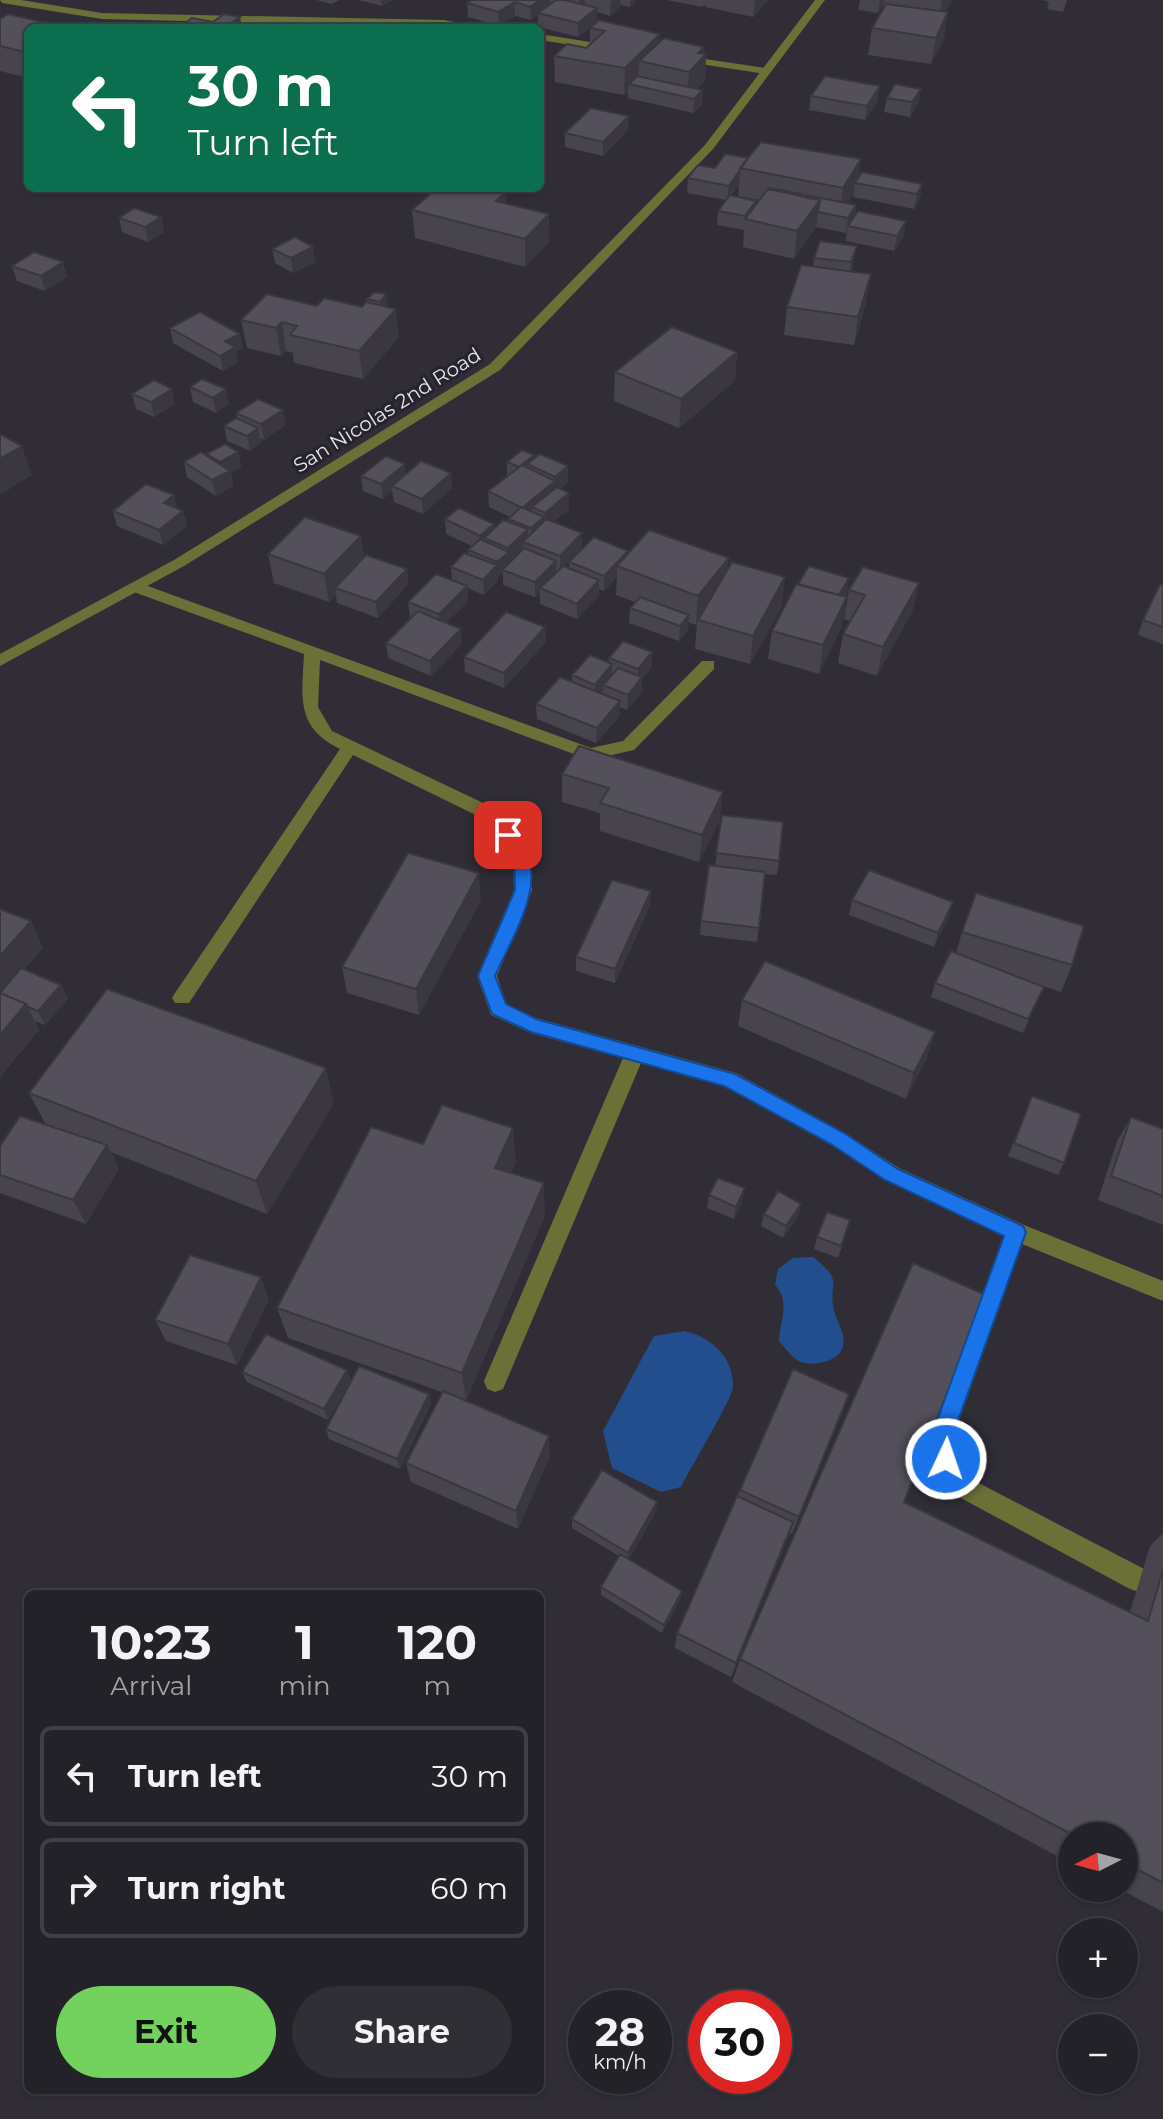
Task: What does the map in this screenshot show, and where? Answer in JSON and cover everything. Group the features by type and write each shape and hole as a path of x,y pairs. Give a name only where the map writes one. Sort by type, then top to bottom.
{"street":[{"path":"2,0 102,16 451,24"},
{"name":"San Nicolas 2nd Road","path":"0,661 137,587 495,367 709,147 820,0"},
{"path":"544,38 631,51"},
{"path":"661,55 766,71"},
{"path":"137,587 590,754 628,746 708,665"},
{"path":"312,651 310,707 326,735 494,816 522,855 523,890 487,976 498,1009 531,1025 729,1079 838,1139 892,1174 1016,1232 1163,1291"},
{"path":"182,998 351,745"},
{"path":"495,1381 635,1054"},
{"path":"1016,1232 944,1429 946,1459 965,1488 1139,1580"}],"water":[{"path":"813,1257 832,1278 832,1300 844,1341 837,1356 813,1364 798,1361 779,1341 784,1305 775,1285 778,1269 793,1258"},
{"path":"684,1331 703,1338 719,1350 729,1366 733,1387 681,1487 661,1492 612,1468 603,1431 654,1336"}],"building":[{"path":"472,0 540,0 530,7 515,2 498,12 467,3"},
{"path":"556,0 597,8 578,23 538,13"},
{"path":"886,4 948,12 936,38 872,28"},
{"path":"8,14 52,24 24,24 24,52 0,46 0,19"},
{"path":"224,14 240,17 230,24 184,24 192,18 213,22"},
{"path":"599,20 660,34 625,68 554,56 567,44 586,48 605,31 590,28"},
{"path":"664,38 704,47 698,53 706,54 689,72 639,61"},
{"path":"637,76 703,90 694,99 629,84"},
{"path":"825,76 880,86 867,106 811,96"},
{"path":"895,84 921,89 912,102 887,98"},
{"path":"591,108 629,116 603,142 565,133"},
{"path":"761,142 861,159 843,188 740,168"},
{"path":"725,154 748,158 729,186 688,178 698,165 715,168"},
{"path":"862,172 922,184 917,194 855,183"},
{"path":"769,188 802,194 801,196"},
{"path":"768,189 820,200 797,231 745,219"},
{"path":"432,192 506,192 496,201 549,214 525,239 412,210"},
{"path":"730,195 756,201 745,216 718,211"},
{"path":"804,197 856,205 848,218 818,212 820,200"},
{"path":"134,208 161,217 145,227 119,218"},
{"path":"858,211 906,221 897,236 848,226"},
{"path":"295,237 313,247 291,258 272,249"},
{"path":"820,241 857,246 851,262 814,258"},
{"path":"34,252 63,262 41,276 12,266"},
{"path":"801,265 871,274 858,317 787,307"},
{"path":"374,292 386,294 380,302 367,299"},
{"path":"267,294 317,306 324,298 362,307 366,302 396,309 359,351 290,335 297,326 282,322 276,328 241,320"},
{"path":"200,312 240,334 225,341 235,347 220,356 170,328"},
{"path":"672,327 737,352 681,399 615,372"},
{"path":"202,379 226,389 213,398 190,387"},
{"path":"154,380 172,389 151,402 132,394"},
{"path":"258,399 283,410 261,424 236,413"},
{"path":"236,418 258,428 247,436 224,426"},
{"path":"0,434 22,446 0,459"},
{"path":"225,444 238,452 220,462 207,454"},
{"path":"522,450 534,455 519,467 507,462"},
{"path":"201,452 230,471 212,480 184,462"},
{"path":"540,454 568,466 555,477 527,464"},
{"path":"386,456 405,464 381,484 361,476"},
{"path":"421,461 451,473 422,499 392,486"},
{"path":"522,465 555,481 522,508 488,491"},
{"path":"146,484 174,495 164,503 183,511 159,530 113,511"},
{"path":"557,487 569,493 545,513 532,507"},
{"path":"521,507 544,517 531,528 508,519"},
{"path":"459,508 494,524 480,536 445,519"},
{"path":"305,517 361,536 324,574 268,554"},
{"path":"546,519 582,533 560,556 523,542"},
{"path":"503,520 528,529 508,548 484,538"},
{"path":"649,530 729,558 698,596 617,566"},
{"path":"594,537 628,551 604,576 569,562"},
{"path":"480,539 509,552 497,562 468,550"},
{"path":"524,548 556,561 535,582 502,570"},
{"path":"464,553 497,565 483,580 451,567"},
{"path":"366,555 407,569 376,602 335,588"},
{"path":"732,562 785,577 753,636 698,620"},
{"path":"563,566 599,580 577,604 540,588"},
{"path":"809,566 849,578 839,595 798,584"},
{"path":"863,567 919,583 883,647 843,634 865,595 849,590"},
{"path":"436,574 467,586 439,614 408,602"},
{"path":"796,584 847,597 823,645 772,631"},
{"path":"1160,584 1163,585 1163,627 1143,620"},
{"path":"640,597 689,615 680,626 630,608"},
{"path":"418,611 461,629 430,661 386,643"},
{"path":"506,612 545,627 504,673 464,657"},
{"path":"623,641 652,652 638,669 609,658"},
{"path":"590,655 612,664 595,685 572,675"},
{"path":"618,668 642,677 628,695 603,685"},
{"path":"560,677 620,701 597,728 536,704"},
{"path":"579,746 723,792 702,835 600,803 609,788 562,774"},
{"path":"722,815 783,822 779,861 716,853"},
{"path":"408,853 479,873 416,989 342,967"},
{"path":"709,865 765,872 759,928 701,921"},
{"path":"869,870 953,902 938,933 852,900"},
{"path":"612,880 651,891 615,969 576,957"},
{"path":"976,893 1084,926 1072,965 962,932"},
{"path":"0,909 31,921 0,956"},
{"path":"951,951 1044,987 1028,1019 935,983"},
{"path":"765,961 935,1032 914,1073 742,1000"},
{"path":"21,968 61,985 38,1011 0,993"},
{"path":"107,989 326,1068 256,1181 29,1093"},
{"path":"0,993 26,1004 0,1035"},
{"path":"1032,1096 1081,1114 1064,1163 1014,1143"},
{"path":"442,1105 513,1128 495,1168 544,1183 462,1373 277,1308 371,1127 423,1144"},
{"path":"20,1116 107,1145 73,1200 0,1175 0,1146"},
{"path":"1131,1117 1163,1129 1163,1196 1111,1176"},
{"path":"718,1178 745,1188 736,1207 709,1195"},
{"path":"778,1191 801,1204 786,1226 764,1214"},
{"path":"827,1212 850,1220 841,1246 817,1237"},
{"path":"190,1255 261,1277 228,1344 155,1320"},
{"path":"913,1263 986,1295 904,1502 1148,1621 1163,1570 1163,1883 1138,1870 1138,1822 1058,1822 1058,1827 740,1659"},
{"path":"266,1334 347,1370 324,1409 242,1372"},
{"path":"359,1366 429,1394 397,1459 326,1429"},
{"path":"793,1369 849,1394 799,1517 740,1490"},
{"path":"443,1391 549,1436 516,1511 406,1463"},
{"path":"602,1470 657,1502 628,1553 572,1519"},
{"path":"737,1496 793,1522 736,1663 677,1633"},
{"path":"620,1554 682,1591 664,1625 601,1587"}],"route":[{"path":"508,835 522,855 523,890 487,976 498,1009 531,1025 729,1079 838,1139 892,1174 1016,1232 944,1429 946,1459"}]}
